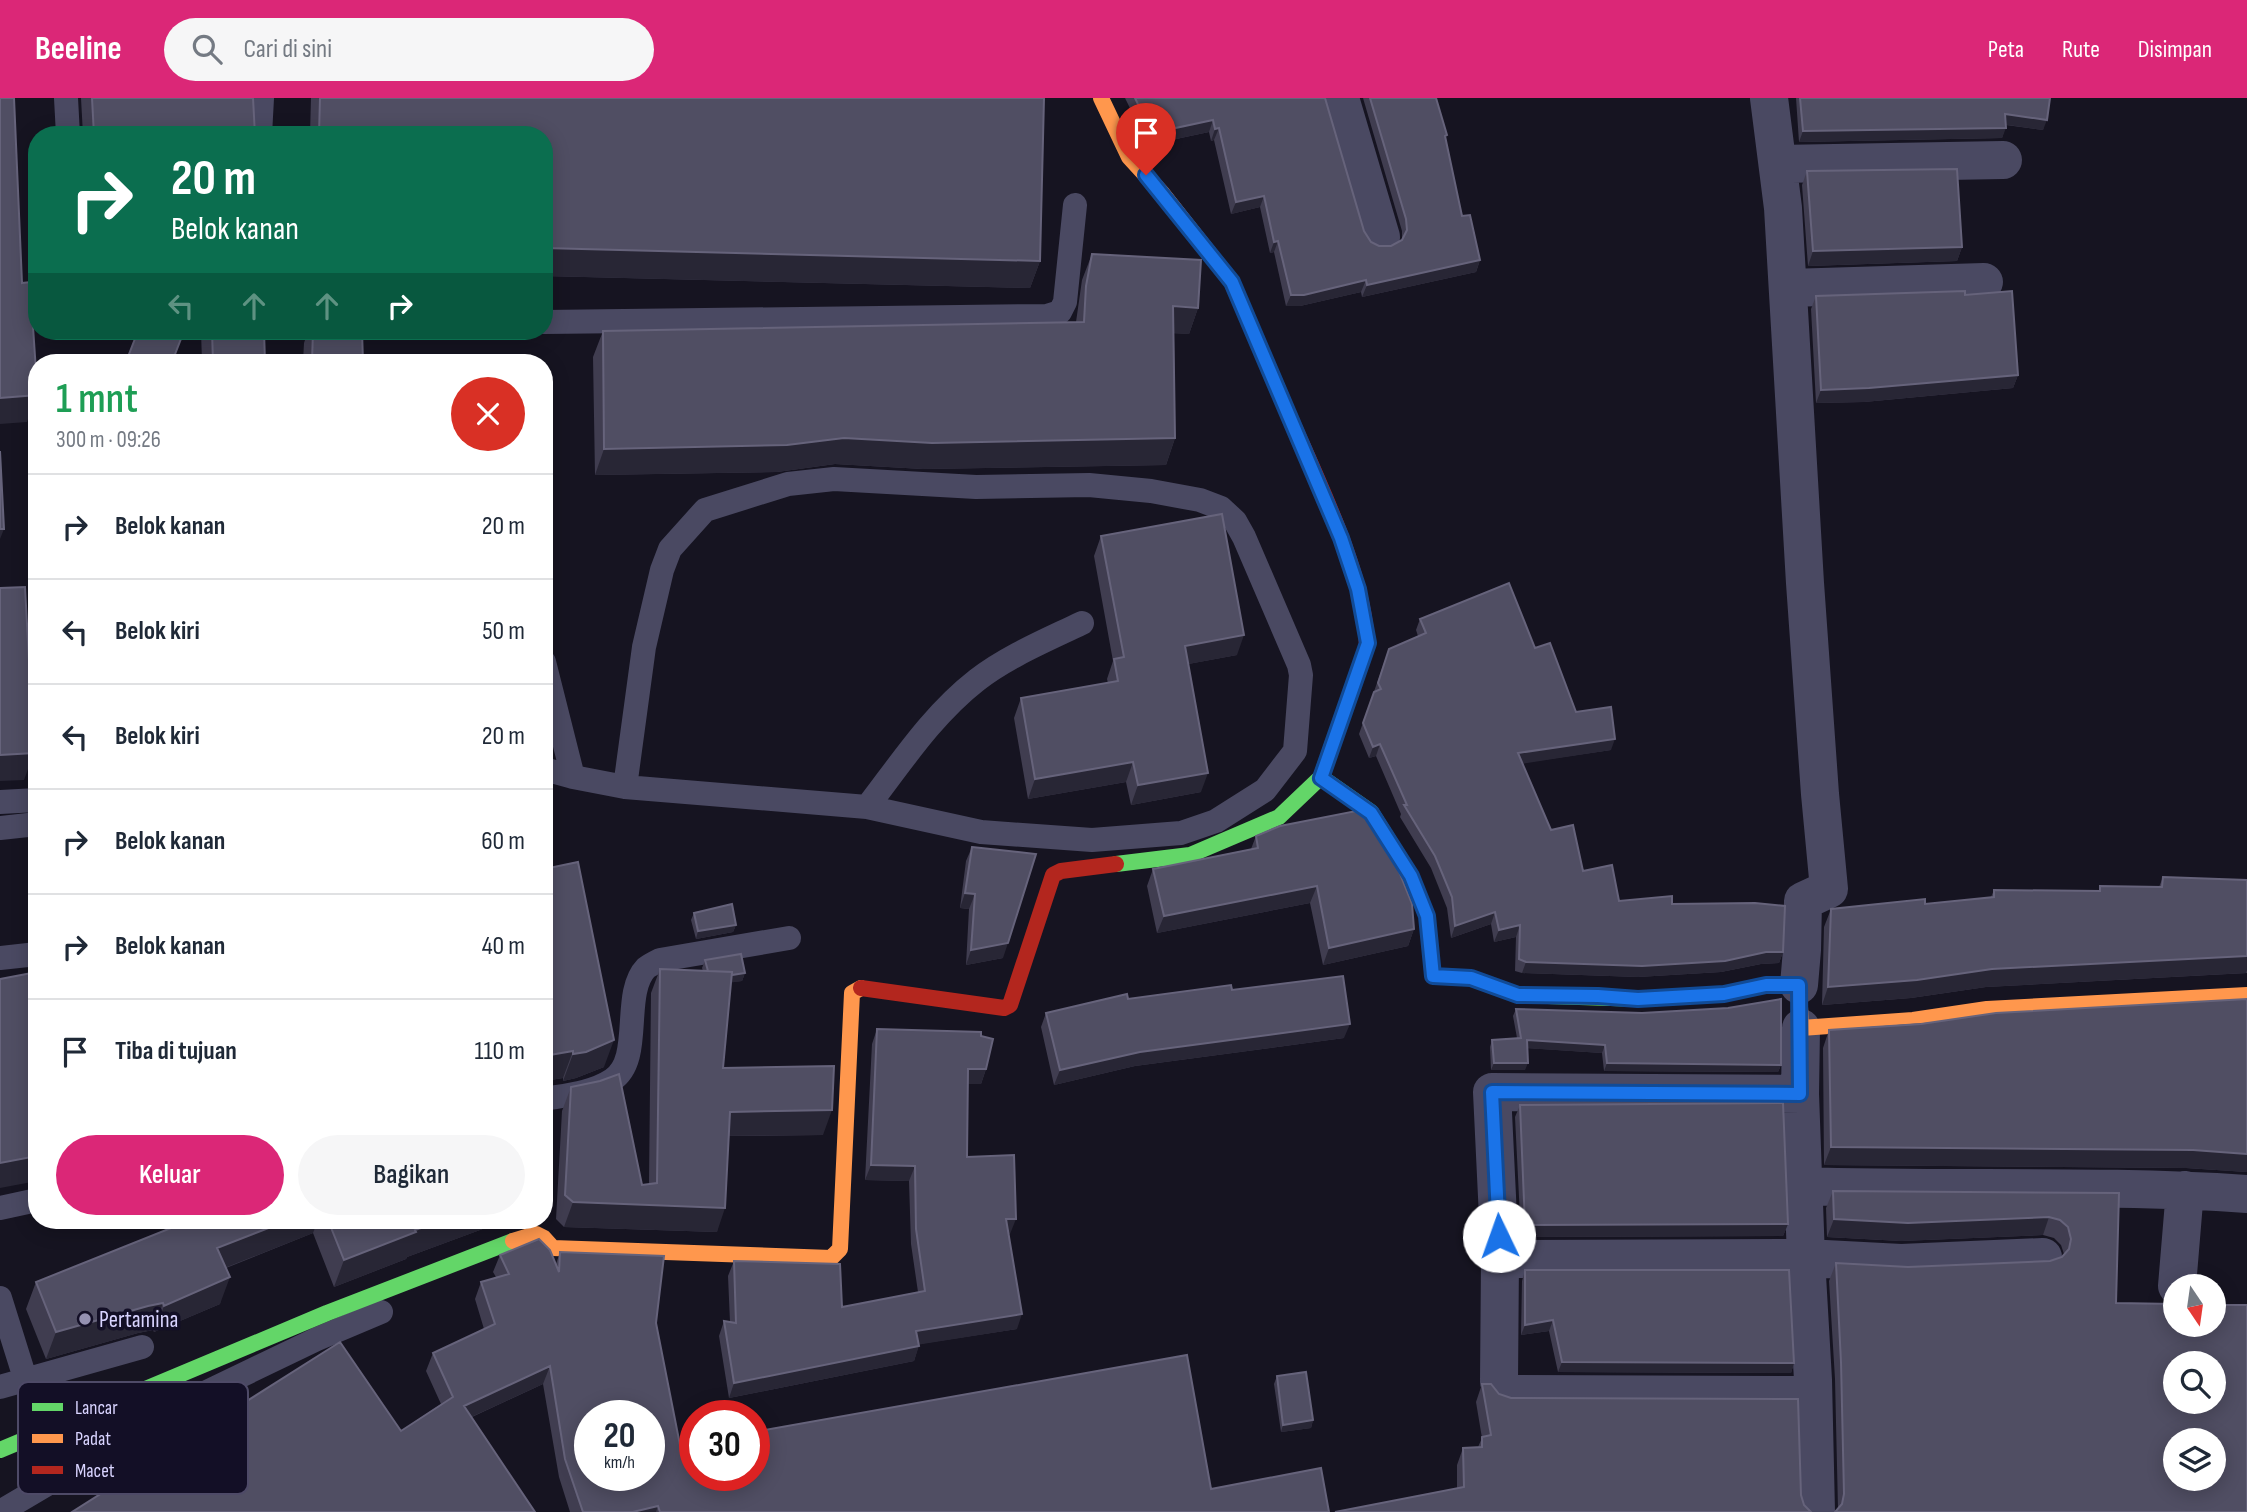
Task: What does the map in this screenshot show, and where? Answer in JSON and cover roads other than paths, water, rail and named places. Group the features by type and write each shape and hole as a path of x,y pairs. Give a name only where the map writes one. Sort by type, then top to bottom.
{"street":[{"path":"162,1382 327,1313 532,1234 545,1237 553,1248 831,1258 840,1250 854,990 860,988 1004,1008 1010,1005 1053,875 1061,871 1190,855 1279,817 1321,778 1368,643 1358,589 1350,564 1232,282 1162,193 1129,157 1101,98"},
{"path":"1340,98 1381,237"},
{"path":"1769,98 1789,288 1806,609 1819,794 1829,889 1802,901 1799,985 1802,1186 1816,1512"},
{"path":"1778,164 2003,160"},
{"path":"1789,288 1984,282"},
{"path":"1321,778 1371,813 1411,876 1427,916 1433,976 1471,978 1518,995 1638,999 1724,994 1766,985 1799,985"},
{"path":"1801,1028 1913,1020 1987,1009 2247,995"},
{"path":"1800,1094 1492,1092 1500,1259 1499,1382 1505,1394 1813,1395"},
{"path":"1802,1186 1886,1189 2185,1190 2247,1194"},
{"path":"2178,1274 2185,1190"},
{"path":"1500,1259 1806,1258 1901,1262 2043,1257"},
{"path":"0,1450 18,1442"}],"lane":[{"path":"66,98 68,126"},
{"path":"260,126 262,98"},
{"path":"553,322 1046,316 1060,312 1065,302 1075,205"},
{"path":"553,771 625,787 867,807 981,832 1092,841 1181,833 1216,821 1265,790 1295,751 1301,675 1297,656 1254,556 1234,521 1221,508 1200,500 1151,491 1090,485 976,487 834,479 788,484 705,510 670,549 662,570 645,647 625,787"},
{"path":"867,807 921,734 977,680 1007,661 1082,623"},
{"path":"553,697 573,776"},
{"path":"0,802 28,800"},
{"path":"0,828 28,825"},
{"path":"553,1097 596,1089 616,1078 626,1063 638,984 646,968 660,960 789,938"},
{"path":"0,958 28,955"},
{"path":"0,1208 28,1202"},
{"path":"0,1298 25,1378"},
{"path":"228,1382 317,1339 410,1300"},
{"path":"0,1387 142,1347"},
{"path":"0,1512 30,1494"}],"place":[{"name":"Pertamina","path":"85,1319"}]}
